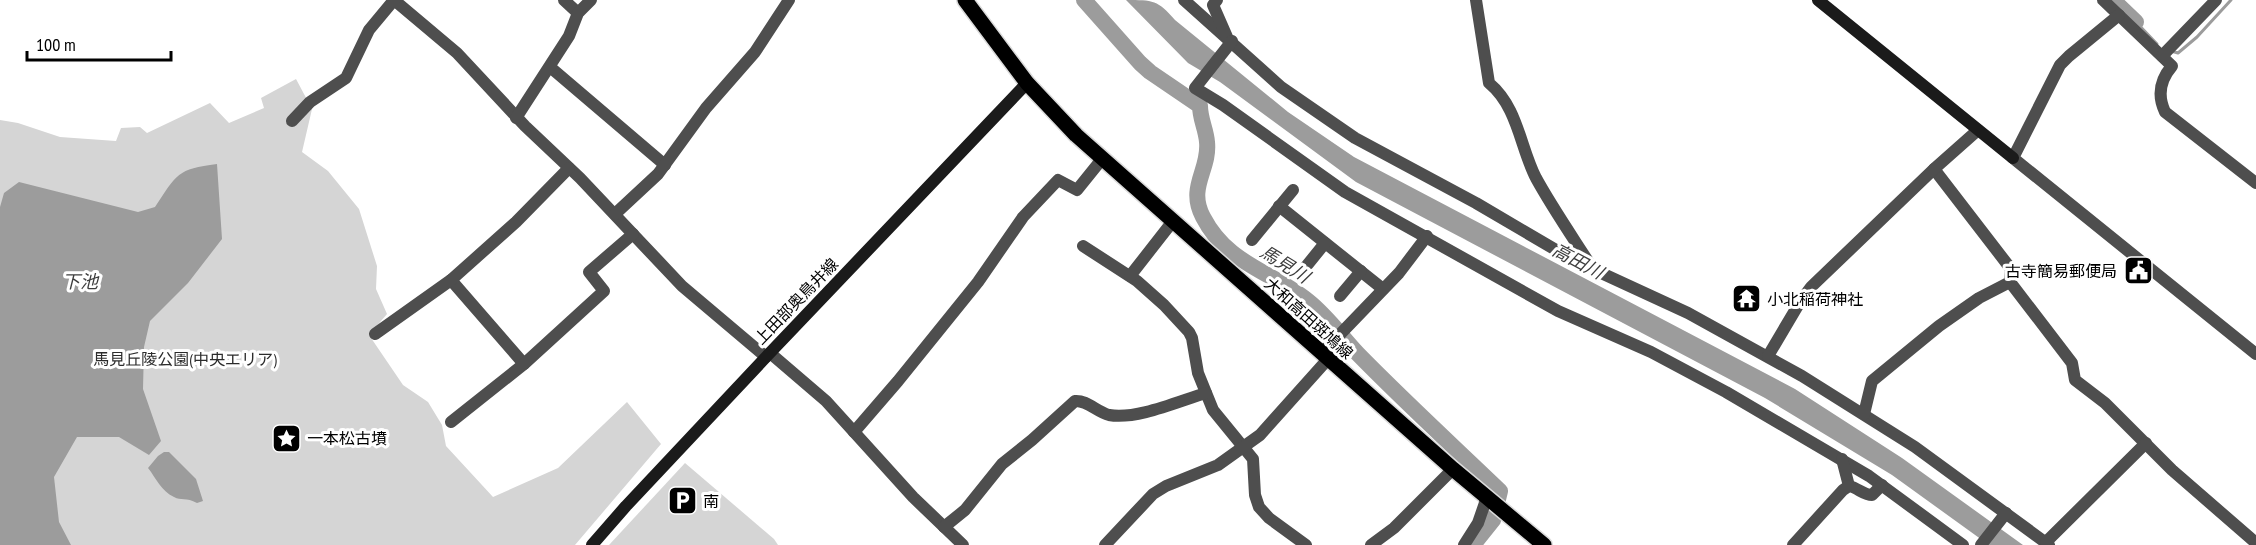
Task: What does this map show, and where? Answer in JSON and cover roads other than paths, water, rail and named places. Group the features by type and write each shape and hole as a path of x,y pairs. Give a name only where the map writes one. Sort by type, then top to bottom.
{"main road":[{"name":"大和高田斑鳩線","path":"965,0 1027,82 1076,135 1453,469 1544,545"}],"street":[{"path":"292,121 310,102 346,78 369,30 394,0 447,43 516,118 615,214 682,286 826,401 905,488 963,545"},
{"path":"564,0 578,14"},
{"path":"516,118 569,36 578,14 591,0"},
{"path":"615,214 665,165 706,108 755,52 789,0"},
{"path":"1184,0 1281,87 1355,138 1594,270 1688,313 1768,356 1916,447 2047,544 2146,443"},
{"path":"1216,0 1213,5 1230,42"},
{"path":"1476,0 1489,83 1499,92 1518,127 1528,162 1537,179 1594,270"},
{"path":"1818,0 2256,354"},
{"path":"2103,0 2172,66 2165,74 2160,86 2161,104 2165,112 2256,183"},
{"path":"2162,56 2216,0"},
{"path":"2013,158 2060,65 2119,15"},
{"path":"1230,42 1195,88 1223,105 1329,182 1558,311 1678,366 1842,459 1882,485 1963,545"},
{"path":"550,67 665,165"},
{"name":"上田部奥鳥井線","path":"592,545 768,355 1027,82"},
{"path":"1768,356 1811,287 1978,130"},
{"path":"854,432 978,282 1032,207 1058,180 1077,190 1102,159"},
{"path":"375,334 451,280 516,222 569,168"},
{"path":"1934,169 2011,269 2010,282 2072,363 2075,380 2105,403 2172,470 2256,543"},
{"path":"1252,240 1293,190"},
{"path":"1280,206 1383,289"},
{"path":"1130,276 1173,221"},
{"path":"451,422 524,364 604,291 589,272 633,234"},
{"path":"1105,545 1153,494 1166,486 1218,465 1268,427 1325,356 1334,339 1407,264 1426,237"},
{"path":"1304,269 1325,243"},
{"path":"1083,246 1130,276 1164,305 1189,332 1198,373 1213,411 1253,459 1255,495 1259,507 1269,518 1306,545"},
{"path":"1340,296 1360,271"},
{"path":"451,280 524,364"},
{"path":"1864,414 1872,381 1939,326 1979,298 2010,282"},
{"path":"944,527 965,510 1002,464 1075,401 1082,401 1101,412 1117,415 1137,413 1206,393"},
{"path":"1842,459 1849,486 1867,495 1872,495 1882,485"},
{"path":"1371,545 1394,528 1453,469"},
{"path":"1793,545 1849,486"},
{"path":"1464,545 1492,502"},
{"path":"1981,545 2005,514"}],"water":[{"path":"1126,0 1154,2 1164,8 1175,20 1288,112 1354,157 1795,389 1902,458 2023,545 1989,545 1892,475 1765,398 1356,182 1220,82 1188,63"},
{"name":"下池","path":"217,164 222,239 188,283 150,321 144,347 143,389 161,441 149,455 119,437 77,437 54,477 59,522 71,545 0,545 0,207 4,193 19,182 138,212 155,207 179,175 194,168"},
{"path":"164,452 169,452 196,479 203,501 197,503 177,498 159,484 148,468"}],"waterway":[{"name":"馬見川","path":"1084,0 1140,63 1200,106 1207,152 1197,197 1203,217 1213,233 1237,256 1294,290 1315,307 1375,372 1500,491 1493,520 1473,545"},
{"path":"2113,0 2136,22"},
{"path":"2171,51 2178,53 2197,37 2231,0"},
{"path":"2136,22 2157,44"}],"place":[{"name":"古寺簡易郵便局","path":"2138,271"},
{"name":"小北稲荷神社","path":"1746,299"},
{"name":"一本松古墳","path":"286,438"},
{"name":"南","path":"682,501"}],"water label":[{"name":"高田川","path":"1578,261"}],"park label":[{"name":"馬見丘陵公園(中央エリア)","path":"185,359"}]}
